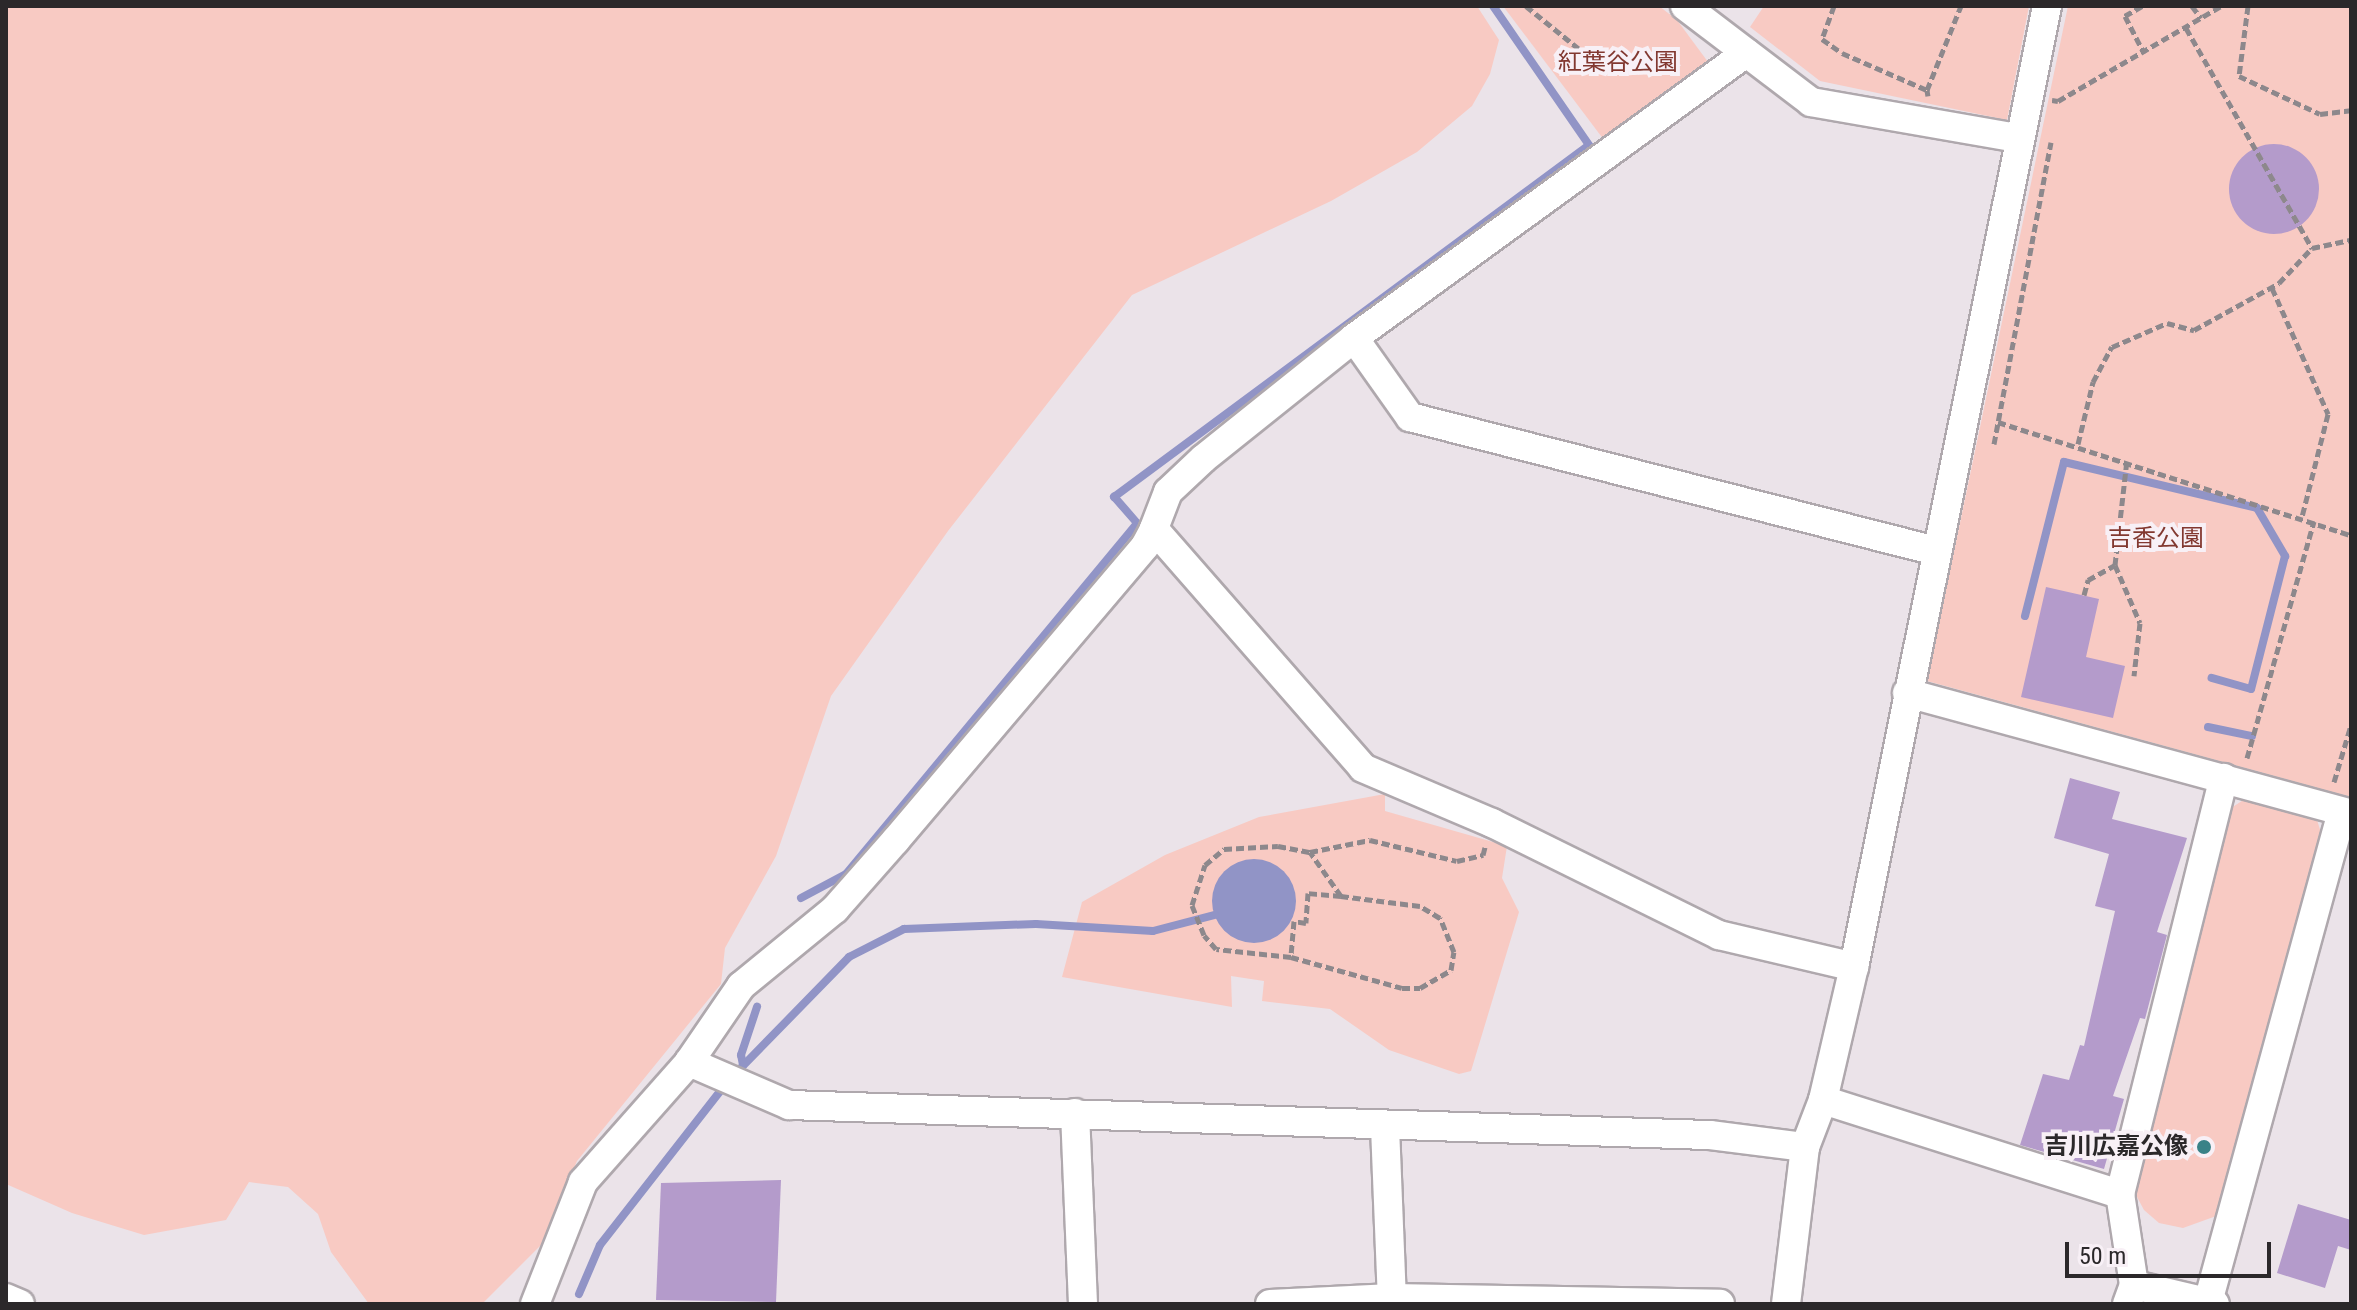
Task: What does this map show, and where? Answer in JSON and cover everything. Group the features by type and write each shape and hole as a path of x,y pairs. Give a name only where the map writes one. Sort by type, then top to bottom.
{"street":[{"path":"1685,6 1811,102 1922,124 2018,138"},
{"path":"1786,1304 1805,1147 1823,1100 1854,967 2018,138 2047,6"},
{"path":"535,1304 583,1182 689,1062 741,986 835,909 895,841 1145,546 1168,492 1203,459 1354,338 1746,53"},
{"path":"1354,338 1410,417 1936,551"},
{"path":"1154,529 1363,768 1492,823 1719,935 1854,967"},
{"path":"1907,693 2232,781 2340,811 2212,1303 2130,1294 2120,1194 2232,781"},
{"path":"689,1062 789,1105 1075,1113 1385,1127 1710,1135 1805,1147"},
{"path":"1823,1100 2120,1194"},
{"path":"1075,1113 1083,1304"},
{"path":"1385,1127 1392,1298"},
{"path":"6,1298 20,1304"},
{"path":"1270,1304 1392,1298 1720,1304"}],"path":[{"path":"1526,6 1600,66"},
{"path":"1834,6 1822,39 1842,53 1927,90"},
{"path":"1922,124 1927,90 1961,6"},
{"path":"2142,6 2125,16 2144,53"},
{"path":"2192,6 2201,18"},
{"path":"2028,94 2058,101 2221,6"},
{"path":"2248,6 2239,76 2320,114 2351,110"},
{"path":"2186,28 2312,248"},
{"path":"2056,117 2058,101"},
{"path":"1994,444 2053,132"},
{"path":"2078,444 2093,382 2112,347 2167,323 2194,330 2272,288 2312,248 2351,240"},
{"path":"2272,288 2328,414 2302,517"},
{"path":"1998,422 2078,444 2351,535"},
{"path":"2127,460 2115,565 2140,623 2134,676"},
{"path":"2232,781 2314,521"},
{"path":"2084,595 2088,580 2115,565"},
{"path":"2340,811 2351,725"},
{"path":"1291,957 1294,921 1306,923 1308,893 1420,906 1440,918 1454,952 1451,970 1437,982 1402,988 1291,957 1216,949 1204,935 1192,905 1194,890 1205,865 1224,849 1278,846 1310,852 1370,840 1457,861 1483,855 1492,823"},
{"path":"1310,852 1341,896"}],"green space":[{"path":"6,6 1477,6 1499,40 1490,74 1472,106 1417,152 1331,201 1132,295 948,531 831,696 776,856 725,948 721,984 577,1161 542,1244 482,1304 369,1304 331,1252 318,1214 288,1187 249,1182 226,1220 144,1235 72,1213 6,1184"},
{"name":"紅葉谷公園","path":"1503,6 1659,6 1677,20 1711,66 1607,144"},
{"path":"1764,6 2029,6 2007,120 1820,81 1750,27"},
{"name":"吉香公園","path":"2068,6 2351,6 2351,797 1927,681"},
{"path":"1385,794 1385,811 1507,846 1502,878 1519,912 1471,1071 1459,1074 1389,1050 1330,1009 1262,1001 1264,981 1231,976 1232,1007 1062,977 1082,902 1165,855 1259,817"},
{"path":"2245,799 2317,820 2322,836 2219,1215 2183,1228 2159,1223 2144,1210 2136,1195 2136,1181 2231,808"}],"water":[{"path":"1254,859 1270,862 1289,878 1296,901 1293,917 1277,936 1254,943 1238,940 1219,924 1212,901 1215,885 1231,866"}],"building":[{"path":"2274,144 2291,148 2306,157 2315,172 2319,189 2315,206 2306,221 2291,230 2274,234 2257,230 2242,221 2233,206 2229,189 2233,172 2242,157 2257,148"},
{"path":"2046,587 2099,599 2086,657 2125,666 2113,718 2021,697"},
{"path":"2070,778 2120,792 2112,819 2187,838 2157,932 2167,935 2145,1019 2140,1018 2113,1096 2124,1099 2104,1169 2020,1145 2043,1074 2069,1080 2080,1045 2084,1046 2115,911 2095,906 2109,854 2054,838"},
{"path":"781,1180 776,1302 656,1300 661,1183"},
{"path":"2298,1204 2351,1220 2351,1250 2338,1246 2325,1288 2277,1273"}],"waterway":[{"path":"801,898 846,874 1137,523 1114,497 1589,145 1493,6"},
{"path":"2025,616 2064,462 2257,508 2285,556 2251,689 2212,678"},
{"path":"2208,727 2252,736"},
{"path":"734,1075 849,957 904,929 1036,924 1153,931 1215,915"},
{"path":"743,1065 741,1055 757,1007"},
{"path":"579,1294 600,1245 725,1085"}],"place":[{"name":"吉川広嘉公像","path":"2204,1147"}]}
